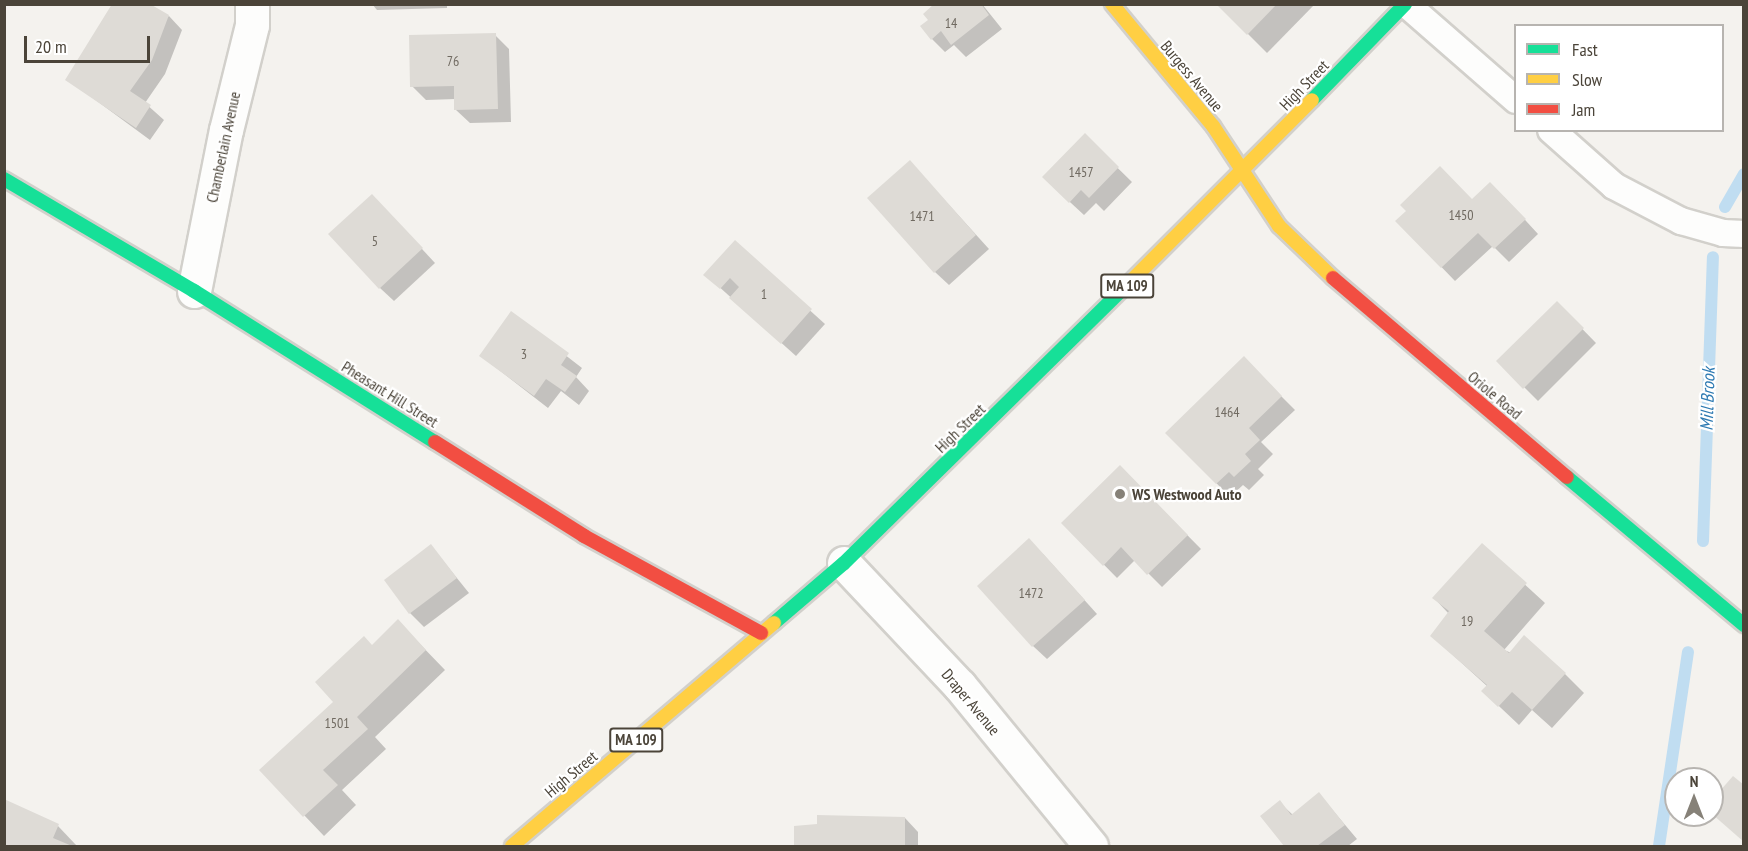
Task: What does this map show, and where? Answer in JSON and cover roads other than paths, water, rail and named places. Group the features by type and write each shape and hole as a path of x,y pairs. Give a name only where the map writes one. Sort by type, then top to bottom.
{"street":[{"name":"Chamberlain Avenue","path":"194,291 226,130 252,25 252,4"},
{"name":"Burgess Avenue","path":"1112,4 1213,126 1241,173"},
{"name":"High Street","path":"512,846 844,564 1241,173 1406,4"},
{"name":"Oriole Road","path":"1241,173 1279,226 1354,298 1743,625"},
{"name":"Pheasant Hill Street","path":"4,179 194,291 584,536 761,633"},
{"name":"Draper Avenue","path":"844,564 960,686 1091,846"}],"lane":[{"path":"1406,4 1514,99"},
{"path":"1553,132 1614,186 1682,221 1723,233 1743,234"}],"waterway":[{"name":"Mill Brook","path":"1725,207 1744,174"},
{"name":"Mill Brook","path":"1703,541 1713,257"},
{"name":"Mill Brook","path":"1659,846 1688,652"}],"place":[{"name":"WS Westwood Auto","path":"1120,494"}]}
